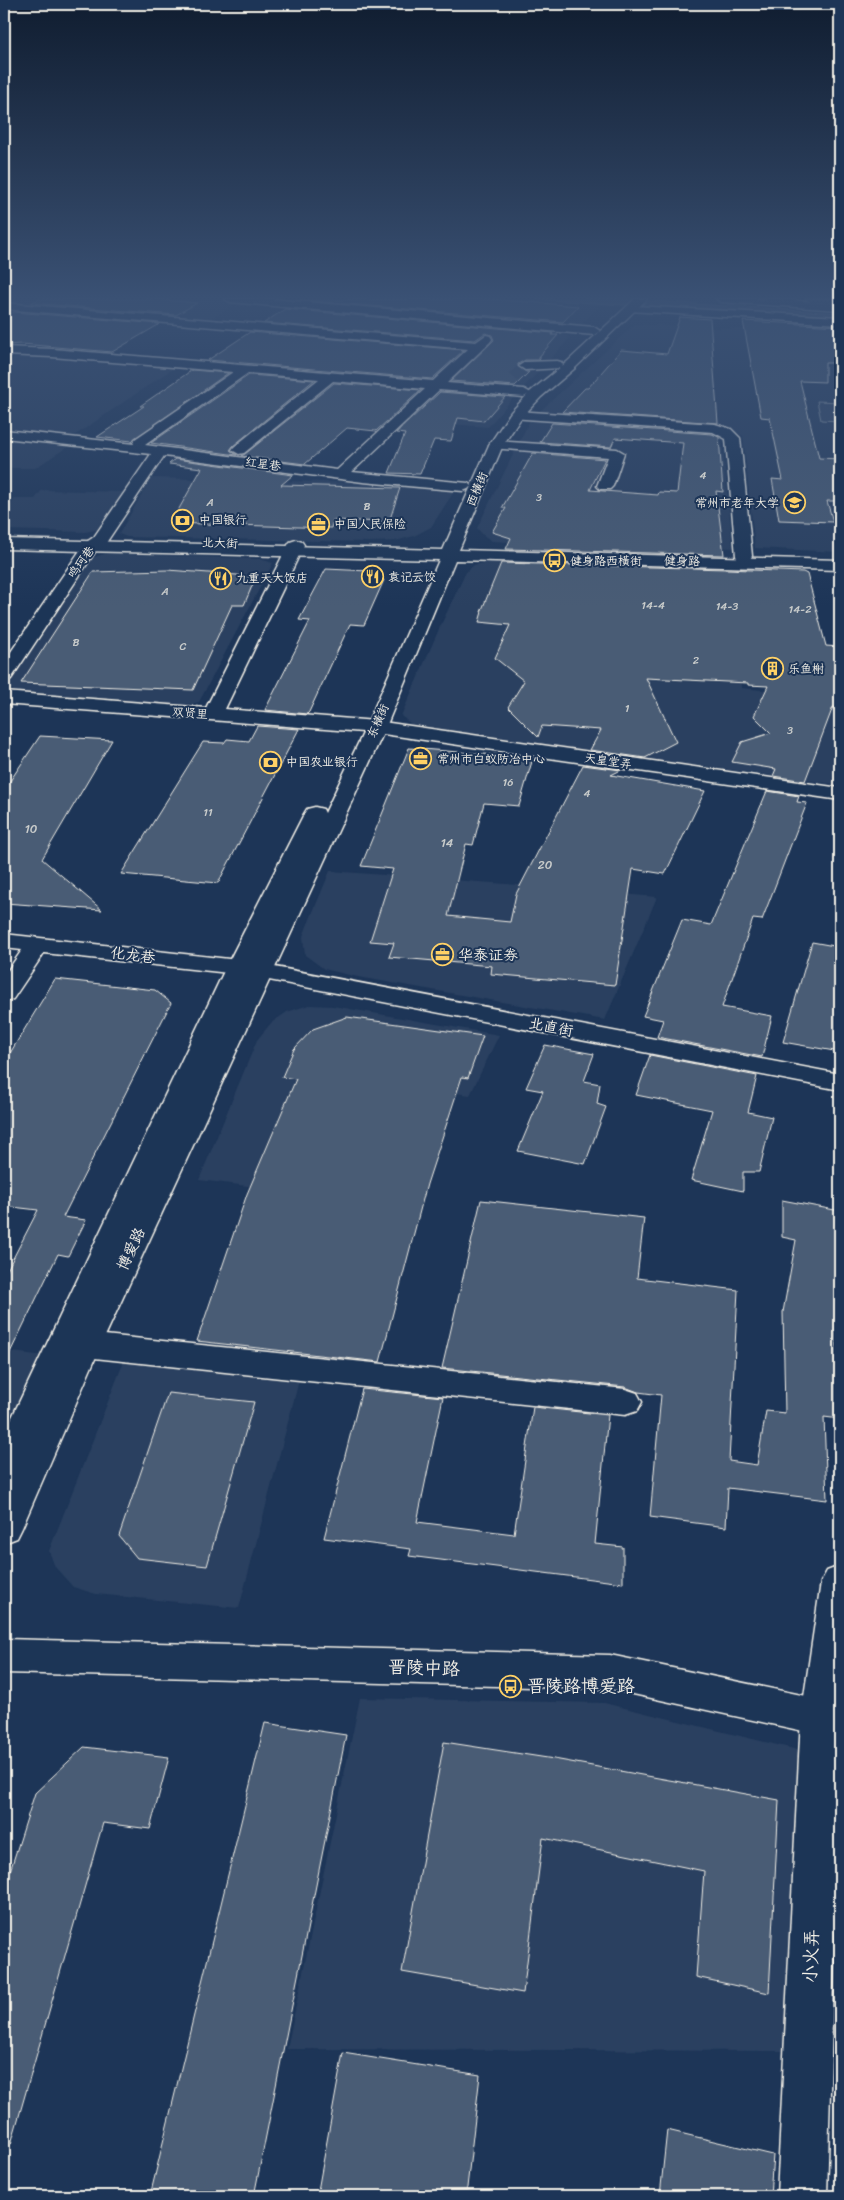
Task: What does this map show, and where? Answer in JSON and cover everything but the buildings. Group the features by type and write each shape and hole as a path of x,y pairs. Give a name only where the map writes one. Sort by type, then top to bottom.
{"street":[{"path":"140,442 199,402"},
{"path":"239,450 299,402"},
{"path":"340,475 420,402"},
{"name":"西横街","path":"455,504 485,444 500,421 517,402"},
{"name":"西横街","path":"442,550 496,445 516,415 529,402"},
{"path":"516,415 715,428 726,432 733,438 744,556"},
{"name":"红星巷","path":"4,434 160,451 340,475 463,486"},
{"path":"496,445 617,453 605,486"},
{"name":"鸣珂巷","path":"4,675 160,451"},
{"name":"北大街","path":"4,538 96,543 442,550"},
{"name":"北大街","path":"4,544 96,543"},
{"path":"212,715 295,548"},
{"name":"健身路","path":"442,550 840,558"},
{"name":"健身路","path":"442,550 840,565"},
{"name":"东横街","path":"250,969 367,727 442,550"},
{"name":"双贤里","path":"4,698 367,727"},
{"name":"天皇堂弄","path":"367,727 840,794"},
{"name":"化龙巷","path":"4,941 250,969"},
{"path":"4,994 38,944"},
{"name":"北直街","path":"250,969 840,1082"},
{"name":"博爱路","path":"4,1528 250,969"},
{"name":"博爱路","path":"4,1470 250,969"},
{"path":"85,1345 626,1402"},
{"name":"小火弄","path":"802,2196 840,1582"},
{"name":"晋陵中路","path":"4,1656 610,1672 831,1719"}],"shaded area":[{"path":"4,402 124,402 74,436 4,429"},
{"path":"430,402 510,402 488,427 410,421"},
{"name":"常州市老年大学","path":"550,402 840,402 840,552 755,548 743,436 719,423 538,413"},
{"path":"817,402 840,402 840,421 821,420"},
{"path":"531,418 711,430 722,438 733,548 492,541 477,528"},
{"path":"4,439 72,444 35,468 4,468"},
{"path":"151,478 364,483 442,487 453,493 431,527 414,536 395,541 127,537 119,534"},
{"path":"42,490 124,492 100,529 85,532 4,530 4,514 14,499 35,499"},
{"path":"107,553 260,559 273,563 199,702 184,706 17,693 7,687 92,558"},
{"path":"495,561 619,565 618,634 738,637 741,688 840,697 840,785 415,727 401,716 466,572 474,565"},
{"path":"330,871 657,897 605,1020 358,977 324,969 305,955 303,936"},
{"path":"309,1005 333,1006 499,1035 470,1095 372,1081 328,1196 199,1180 257,1040 271,1023 287,1012"},
{"path":"4,1351 45,1356 4,1437"},
{"path":"126,1356 301,1373 239,1608 96,1594 73,1587 55,1567 49,1551"},
{"path":"360,1698 604,1703 802,1751 786,2051 287,2049"}],"place":[{"name":"常州市老年大学","path":"795,503"},
{"name":"中国银行","path":"183,520"},
{"name":"中国人民保险","path":"318,524"},
{"name":"健身路西横街","path":"554,561"},
{"name":"袁记云饺","path":"372,577"},
{"name":"九重天大饭店","path":"220,578"},
{"name":"乐鱼榭","path":"772,669"},
{"name":"常州市白蚁防冶中心","path":"421,759"},
{"name":"中国农业银行","path":"270,762"},
{"name":"华泰证券","path":"442,955"},
{"name":"晋陵路博爱路","path":"511,1686"}]}
